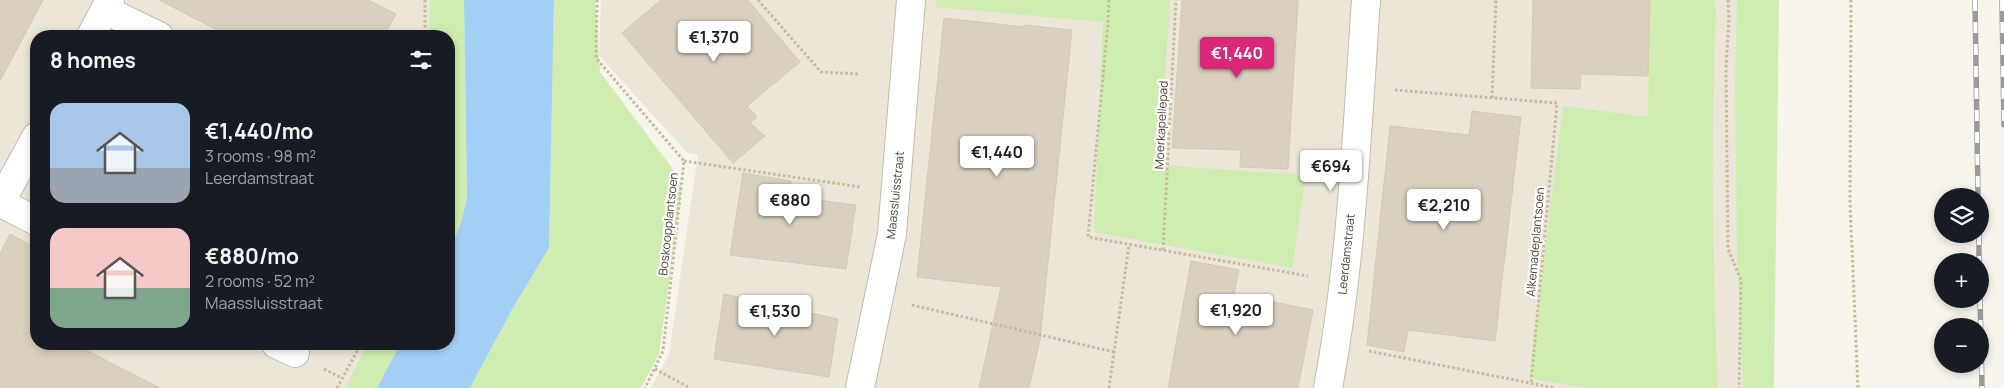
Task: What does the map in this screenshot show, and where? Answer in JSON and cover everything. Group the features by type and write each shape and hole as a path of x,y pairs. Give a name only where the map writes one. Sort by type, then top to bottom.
{"street":[{"name":"Maassluisstraat","path":"860,388 892,234 911,0"},
{"name":"Leerdamstraat","path":"1328,388 1344,282 1366,0"},
{"path":"93,30 108,5 149,30"},
{"path":"30,148 0,203 30,218"}],"path":[{"path":"425,0 425,30"},
{"name":"Boskoopplantsoen","path":"597,0 596,58 684,161 663,351 645,388"},
{"path":"758,0 821,72 858,74"},
{"path":"1109,0 1088,237 1344,282"},
{"name":"Moerkapellepad","path":"1163,250 1176,0"},
{"path":"1360,87 1492,98 1496,0"},
{"path":"1728,0 1726,68 1728,249 1741,280 1739,388"},
{"path":"1851,0 1850,202 1858,388"},
{"name":"Alkemadeplantsoen","path":"1492,98 1557,103 1531,383"},
{"path":"684,161 896,192"},
{"path":"1109,388 1129,245"},
{"path":"879,298 1114,352"},
{"path":"1336,345 1555,388"},
{"path":"337,388 358,350"},
{"path":"655,369 690,388"}],"shaded area":[{"path":"0,0 447,0 446,30 30,30 30,350 382,350 362,388 0,388"},
{"path":"601,0 1772,0 1772,388 651,388 669,354 698,155 688,153 599,56"}],"green space":[{"path":"430,0 464,0 467,198 455,238 455,30 429,30"},
{"path":"554,0 595,0 600,72 675,172 682,188 659,354 641,388 470,388 513,308 549,248"},
{"path":"936,0 1170,0 1159,165 1306,175 1292,268 1094,232 1103,22 935,7"},
{"path":"1649,0 1714,0 1716,8 1713,198 1718,388 1586,388 1529,378 1563,106 1648,117"},
{"path":"1737,0 1779,0 1774,388 1743,388 1737,256 1735,86"},
{"path":"365,350 397,350 377,388 345,388"}],"water":[{"path":"464,0 554,0 549,248 513,308 470,388 377,388 397,350 455,350 455,238 467,198"}],"building":[{"path":"0,0 43,0 0,81"},
{"path":"159,0 368,0 396,14 387,30 217,30"},
{"path":"661,0 748,0 800,62 747,106 757,117 750,123 765,136 733,163 622,33"},
{"path":"1182,0 1298,0 1288,169 1240,167 1241,150 1172,148"},
{"path":"1533,0 1650,0 1648,76 1581,74 1580,89 1531,88"},
{"path":"944,18 1072,30 1040,340 1029,388 979,388 1001,287 917,277"},
{"path":"1472,111 1521,117 1495,341 1408,330 1404,352 1367,345 1390,126 1469,135"},
{"path":"743,173 791,181 788,196 856,205 846,269 730,255"},
{"path":"10,234 30,245 30,350 86,350 160,388 0,388 0,254"},
{"path":"1191,261 1239,270 1234,294 1313,310 1298,388 1168,388"},
{"path":"724,294 838,319 829,377 714,359"}],"railway":[{"path":"1975,0 1978,188"},
{"path":"2002,0 2004,125"},
{"path":"1979,243 1979,253"},
{"path":"1980,308 1982,388"}]}
